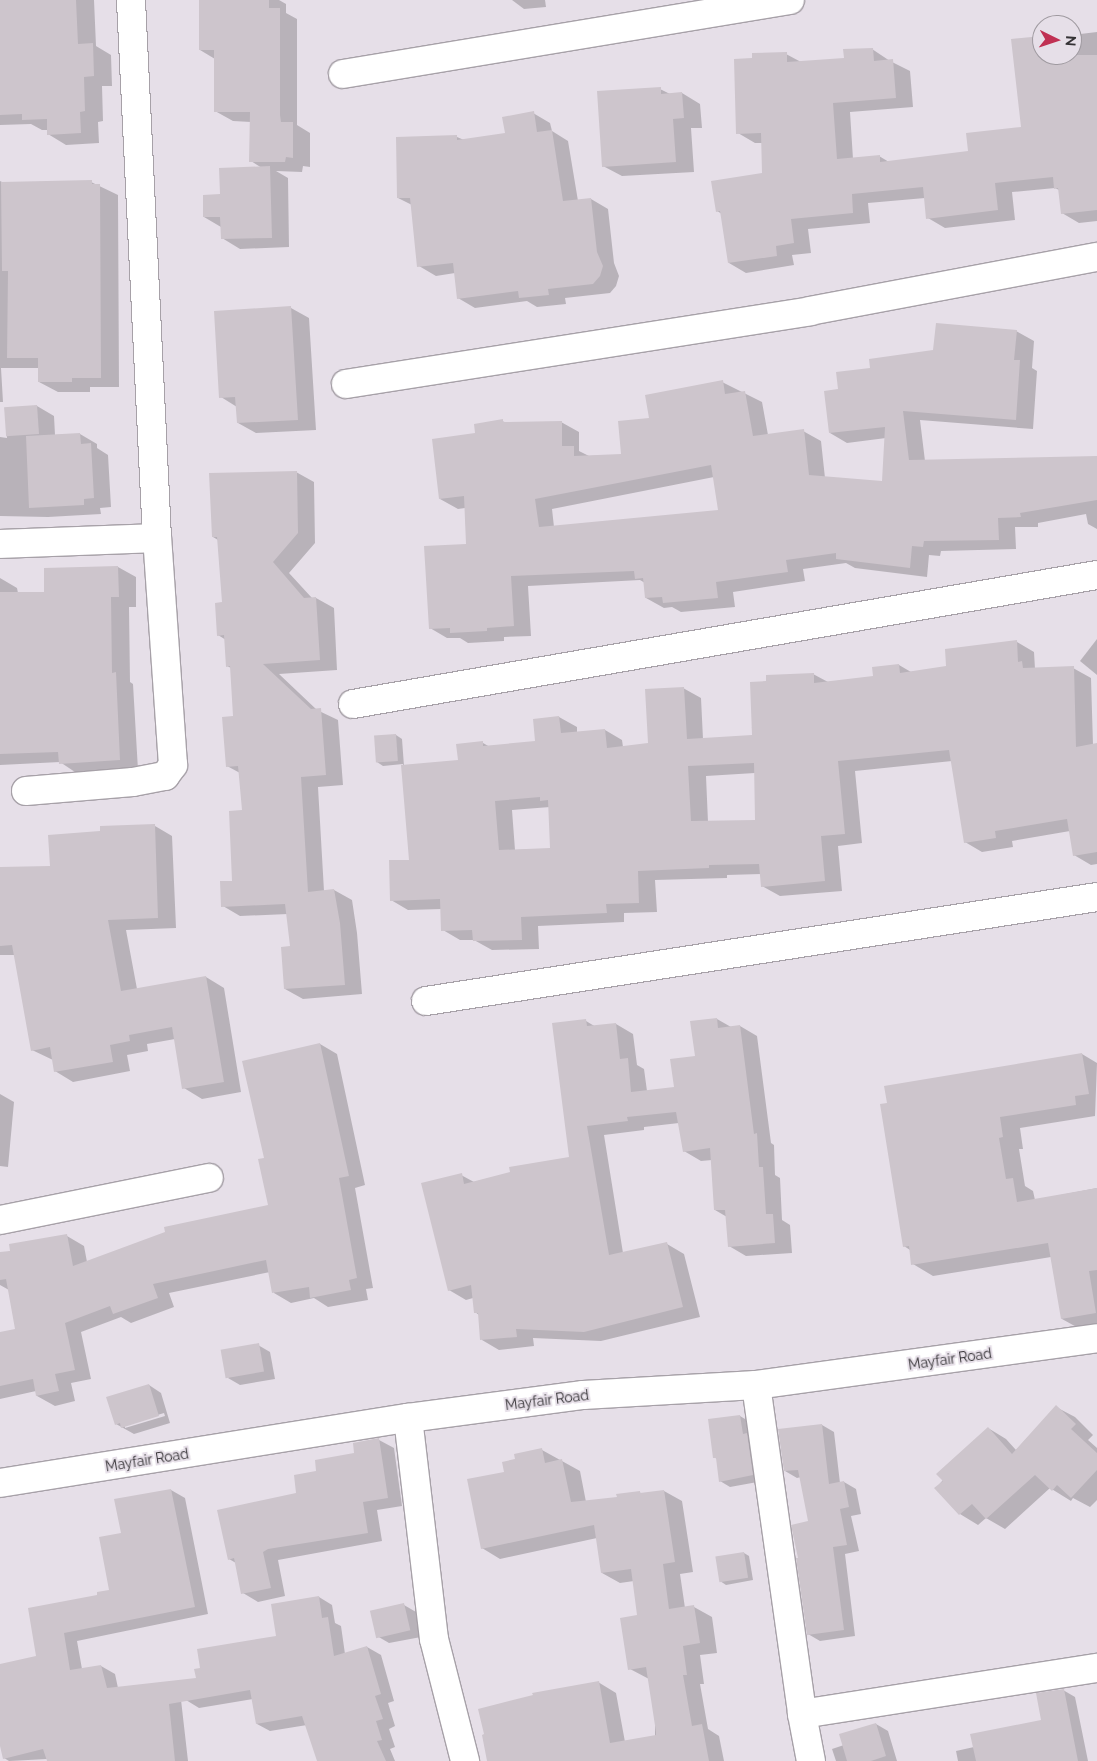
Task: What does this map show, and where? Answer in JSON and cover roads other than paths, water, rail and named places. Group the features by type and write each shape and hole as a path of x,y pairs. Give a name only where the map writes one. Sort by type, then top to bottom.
{"street":[{"path":"26,791 133,782 165,776 173,764 158,538 132,0"},
{"path":"343,74 790,0"},
{"path":"346,384 810,311 1097,257"},
{"path":"0,544 158,538"},
{"path":"353,704 1097,575"},
{"path":"426,1001 1097,897"},
{"path":"0,1220 208,1178"},
{"name":"Mayfair Road","path":"0,1484 408,1418 583,1395 756,1385 1097,1338"},
{"path":"756,1385 802,1714 811,1761"},
{"path":"408,1418 434,1639 466,1761"},
{"path":"802,1714 1097,1668"}]}
